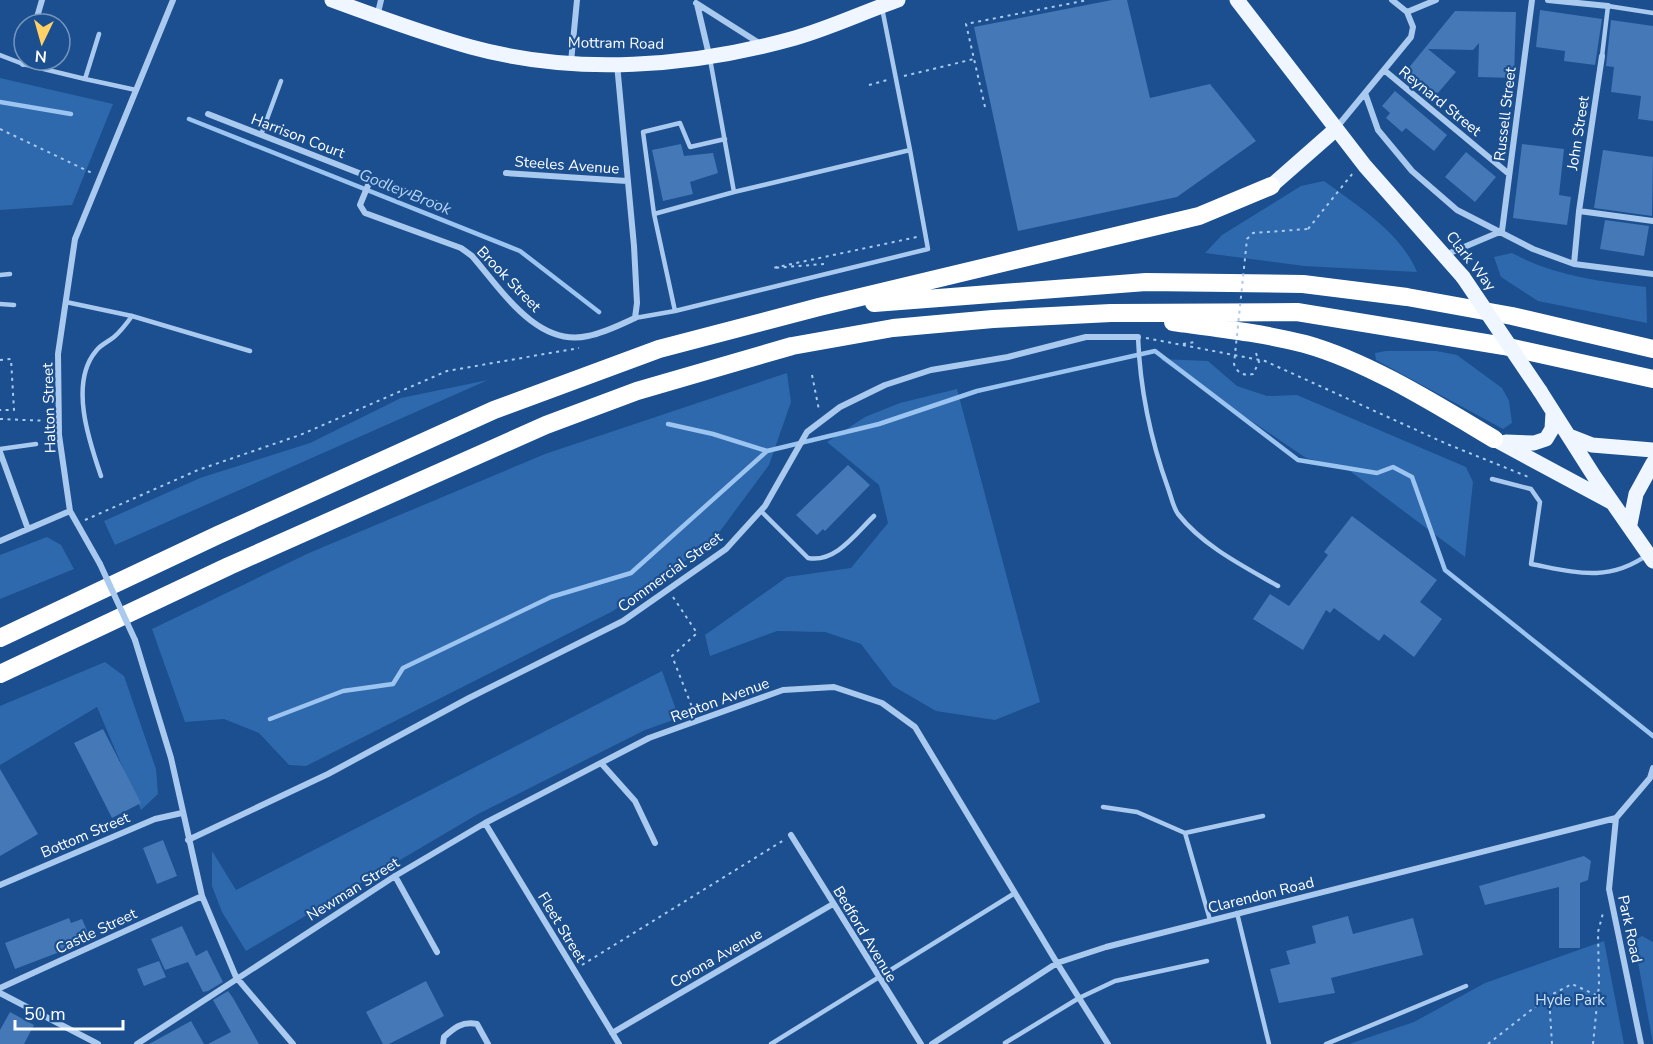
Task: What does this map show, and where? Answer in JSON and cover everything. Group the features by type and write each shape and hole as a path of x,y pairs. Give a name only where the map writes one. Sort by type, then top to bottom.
{"highway":[{"path":"0,638 218,535 494,410 659,349 819,307 1199,216 1271,186"},
{"path":"819,307 1146,282 1304,284 1407,297 1512,316 1653,349"},
{"path":"0,674 460,461 546,425 637,391 792,346 893,328 993,319 1111,313 1297,312 1504,346 1653,379"},
{"path":"1111,313 1265,335 1306,345 1332,354 1421,395 1494,439"}],"main road":[{"name":"Mottram Road","path":"332,0 472,47 521,57 571,62 651,65 710,58 798,37 881,3 898,0"},
{"name":"Clark Way","path":"1237,0 1363,164 1463,277 1651,557"},
{"path":"1271,186 1336,129"},
{"path":"1494,439 1516,444 1534,443 1546,439 1552,429 1553,412"},
{"path":"1569,436 1592,445 1653,450"},
{"path":"1494,439 1614,504"},
{"path":"1630,524 1636,494 1653,463"}],"street":[{"name":"Halton Street","path":"173,0 75,239 58,354 59,421 70,511 100,564 135,640 171,758 201,896 236,977 293,1044"},
{"path":"377,17 381,0"},
{"path":"571,62 577,0"},
{"path":"1336,129 1412,37 1413,27 1407,12 1392,0"},
{"path":"1407,12 1436,0"},
{"name":"Russell Street","path":"1502,231 1532,0"},
{"path":"1548,0 1608,6"},
{"path":"696,1 763,46"},
{"path":"696,1 710,58"},
{"name":"John Street","path":"1574,264 1579,211 1602,56"},
{"path":"617,64 634,246 636,318"},
{"name":"Reynard Street","path":"1384,70 1509,174"},
{"path":"1365,93 1378,130 1412,171 1457,210 1502,231 1533,249 1574,264 1653,274"},
{"name":"Harrison Court","path":"208,114 446,207"},
{"name":"Steeles Avenue","path":"506,173 627,181"},
{"name":"Brook Street","path":"370,179 360,205 365,213 461,248 472,256 529,320 545,330 560,335 587,337 636,318"},
{"path":"1579,211 1653,221"},
{"path":"1445,255 1502,231"},
{"name":"Commercial Street","path":"188,840 328,774 469,698 623,621 726,549 761,511 807,432 840,406 885,385 931,370 1008,357 1086,337 1138,337"},
{"path":"0,450 28,529"},
{"path":"0,541 70,511"},
{"name":"Repton Avenue","path":"485,823 649,738 783,690 834,687 882,704 915,727 1056,963 1108,1044"},
{"path":"601,763 635,801 655,843"},
{"path":"1616,818 1650,778 1653,768"},
{"name":"Bottom Street","path":"0,885 155,819 182,813"},
{"name":"Park Road","path":"1616,818 1609,889 1641,1044"},
{"name":"Clarendon Road","path":"932,1044 1056,963 1106,946 1616,818"},
{"name":"Newman Street","path":"137,1044 236,977 395,876 485,823"},
{"name":"Fleet Street","path":"485,823 619,1044"},
{"name":"Bedford Avenue","path":"791,835 921,1044"},
{"path":"395,876 437,952"},
{"name":"Castle Street","path":"0,988 201,896"},
{"name":"Corona Avenue","path":"612,1033 833,904"},
{"path":"0,993 98,1044"},
{"path":"444,1044 444,1037 467,1022 477,1024 488,1044"}],"lane":[{"path":"636,318 675,311 928,249 881,3"},
{"path":"1608,6 1653,13"},
{"name":"John Street","path":"1602,56 1608,6"},
{"path":"85,79 99,34"},
{"path":"710,58 734,192"},
{"path":"60,72 136,90"},
{"path":"261,135 281,81"},
{"path":"675,311 654,214 644,132 680,123 690,147 726,139"},
{"path":"654,214 734,192 910,150"},
{"path":"0,275 10,274"},
{"path":"66,302 132,316 250,351"},
{"path":"0,304 14,305"},
{"path":"101,476 88,440 84,414 83,379 86,365 97,349 115,336 132,316"},
{"path":"1138,337 1139,360 1155,453 1177,512 1196,532 1228,557 1278,586"},
{"path":"0,450 36,444"},
{"path":"1492,479 1531,489 1540,502 1531,564 1587,574 1620,571 1651,557"},
{"path":"761,511 808,558 818,560 834,554 874,516"},
{"path":"1103,807 1137,812 1185,833 1263,816"},
{"path":"1185,833 1210,920"},
{"path":"771,1044 1015,893"},
{"path":"1237,913 1269,1044"},
{"path":"1005,1043 1079,998 1115,981 1208,961"},
{"path":"1326,1044 1466,986"}],"path":[{"path":"985,107 966,24 1088,0"},
{"path":"869,85 974,59"},
{"path":"0,129 100,177"},
{"path":"1257,353 1258,362 1253,374 1240,373 1236,370 1234,364 1247,239 1253,233 1308,229 1341,185 1363,164"},
{"path":"822,268 832,264 773,268 926,235"},
{"path":"1138,337 1264,361 1447,444 1535,480"},
{"path":"78,523 198,470 300,435 447,371 562,353 585,346"},
{"path":"0,360 11,359 14,410 0,410"},
{"path":"812,375 818,409 826,418"},
{"path":"0,419 59,421"},
{"path":"668,590 698,633 672,656 698,721"},
{"path":"574,970 791,835"},
{"path":"1593,1044 1598,996 1598,932 1609,889"},
{"path":"1488,1044 1549,996 1572,984 1598,996"},
{"path":"1549,996 1552,1044"}],"green space":[{"path":"0,78 113,104 72,205 0,210"},
{"path":"1324,181 1364,210 1390,233 1410,258 1417,272 1304,266 1205,253 1222,235 1301,186"},
{"path":"1512,253 1561,272 1594,280 1646,287 1647,323 1538,301 1501,277 1494,257"},
{"path":"1436,351 1457,355 1502,388 1509,401 1512,423 1503,429 1376,360 1375,353"},
{"path":"1160,359 1208,361 1237,386 1267,396 1297,395 1466,467 1473,482 1465,557 1346,468 1306,458"},
{"path":"787,373 791,402 769,465 712,542 613,611 306,766 289,765 259,733 224,719 185,722 152,629 309,553 545,454"},
{"path":"488,380 115,545 104,521 200,478 310,443 401,398"},
{"path":"957,389 1040,702 995,720 936,711 893,686 861,644 825,632 777,631 710,656 705,635 787,577 851,568 888,523 879,485 827,442 865,417 900,403"},
{"path":"47,537 61,545 74,569 0,599 0,555"},
{"path":"105,662 124,676 156,769 158,794 141,810 97,707 0,765 0,706"},
{"path":"662,671 679,718 645,730 478,814 246,951 222,912 212,886 212,851 236,890"},
{"path":"1642,936 1653,942 1653,1043 1634,941"},
{"name":"Hyde Park","path":"1604,941 1624,1044 1349,1044 1414,1022 1485,983"}],"building":[{"path":"1112,0 1127,0 1150,98 1210,84 1256,141 1177,197 1018,231 974,27"},
{"path":"1540,10 1602,19 1595,65 1564,61 1565,51 1536,47"},
{"path":"1455,11 1516,12 1514,78 1478,77 1479,43 1473,50 1428,49 1456,72 1437,94 1407,70"},
{"path":"1611,20 1653,26 1653,121 1638,119 1641,96 1611,92 1614,67 1606,66"},
{"path":"1395,91 1447,135 1434,151 1406,128 1402,132 1386,118 1390,113 1382,106"},
{"path":"681,144 684,156 713,153 718,173 690,182 693,194 663,201 652,150"},
{"path":"1522,144 1564,149 1559,195 1571,197 1567,225 1513,218"},
{"path":"1603,150 1653,157 1652,216 1594,208"},
{"path":"1466,152 1496,177 1475,202 1445,177"},
{"path":"1605,220 1649,226 1644,256 1600,249"},
{"path":"848,465 870,485 825,531 823,529 817,535 796,515"},
{"path":"1352,516 1437,580 1420,602 1442,619 1414,657 1384,634 1379,641 1334,608 1330,613 1326,610 1303,650 1253,619 1270,594 1289,606 1328,555 1324,552"},
{"path":"103,729 141,803 112,818 74,743"},
{"path":"0,769 38,834 0,856"},
{"path":"163,840 177,876 157,884 143,848"},
{"path":"1584,856 1591,861 1588,880 1580,883 1580,948 1559,948 1559,887 1485,905 1479,886"},
{"path":"1348,916 1353,934 1413,918 1423,955 1331,978 1335,993 1279,1003 1270,969 1290,964 1286,951 1316,943 1312,926"},
{"path":"69,918 71,923 82,919 91,940 15,969 5,943"},
{"path":"182,926 196,956 207,950 223,982 208,991 203,992 188,962 165,970 151,939"},
{"path":"159,961 166,977 144,986 137,969"},
{"path":"426,981 444,1016 389,1044 383,1044 366,1012"},
{"path":"228,991 259,1044 208,1044 231,1032 213,1000"},
{"path":"10,1012 34,1025 24,1044 0,1044 0,1030"},
{"path":"191,1021 204,1044 149,1044"}],"waterway":[{"name":"Godley Brook","path":"0,102 71,114"},
{"name":"Godley Brook","path":"189,119 520,251 599,312"},
{"path":"270,719 343,691 393,684 403,668 551,597 631,573 767,451 879,424 977,391 1155,351 1298,460 1377,473 1393,467 1412,477 1445,570 1653,736"},
{"name":"Godley Brook","path":"668,424 713,434 767,451"}]}
